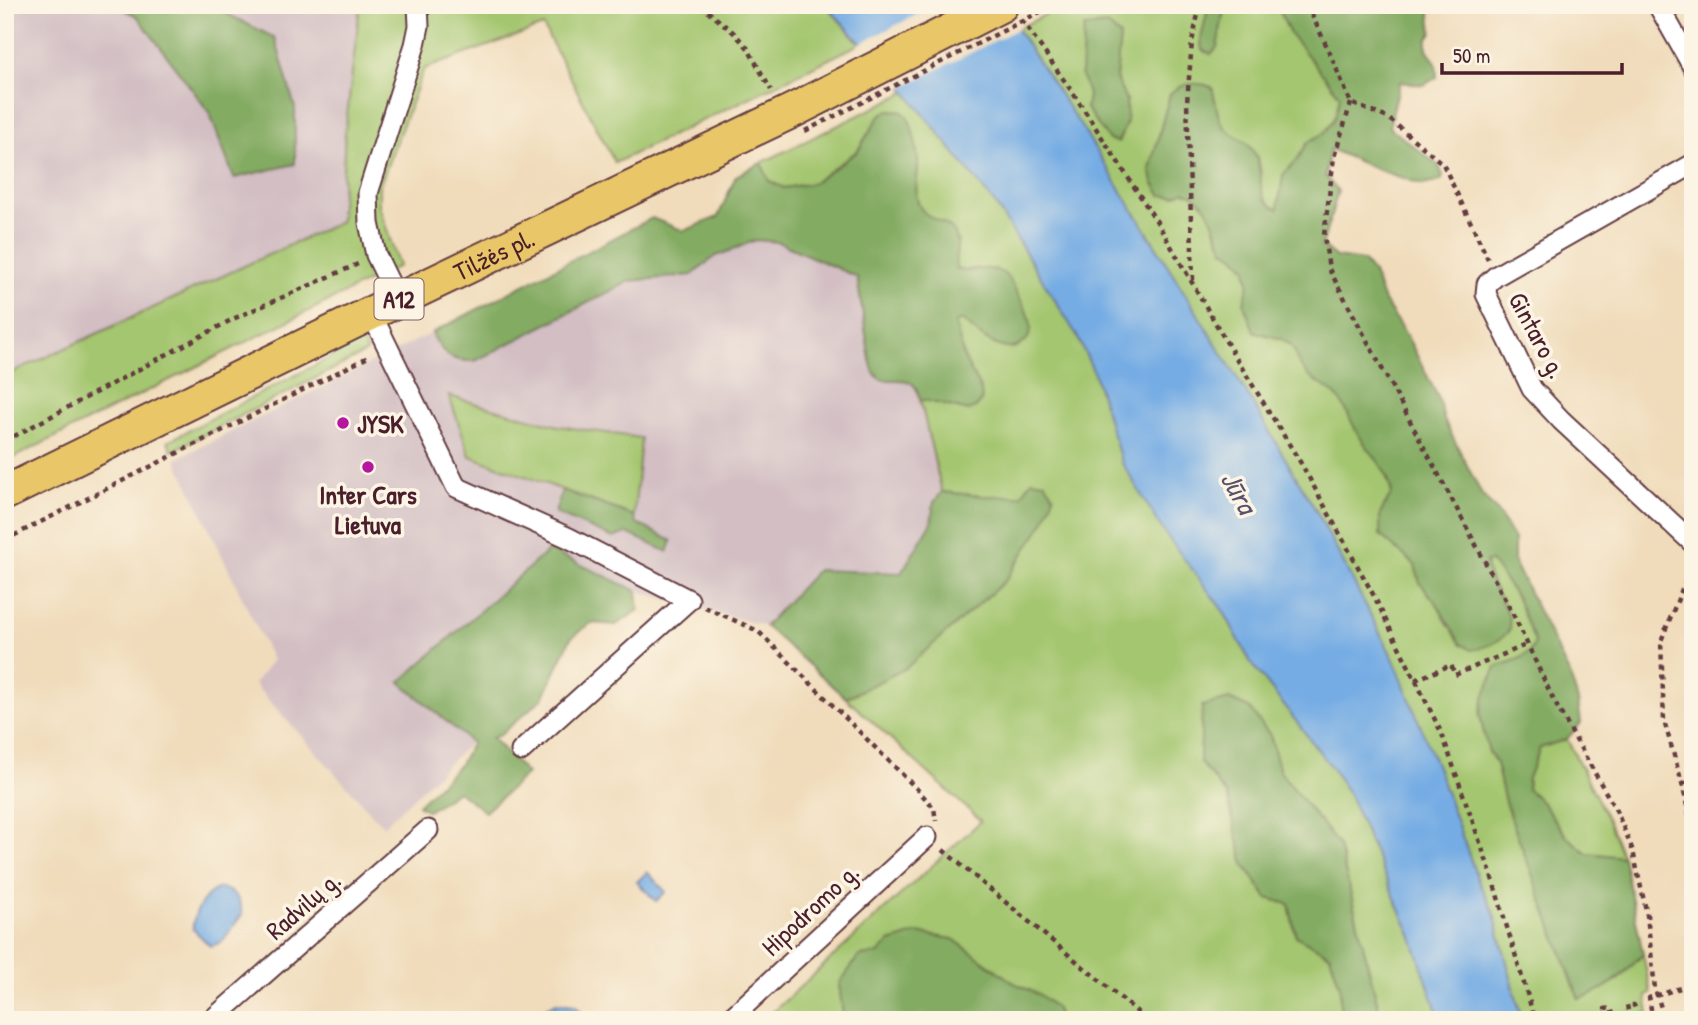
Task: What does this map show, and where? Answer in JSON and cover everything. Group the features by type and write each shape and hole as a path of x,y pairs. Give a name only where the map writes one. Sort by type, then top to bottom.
{"highway":[{"name":"A12","path":"791,111 1010,10"},
{"name":"Tilžės pl.","path":"5,493 791,111"}],"street":[{"path":"418,5 419,26 415,45 368,192 369,223 385,306 456,487 569,538 689,600 521,751"},
{"path":"1658,5 1693,67"},
{"name":"Gintaro g.","path":"1693,164 1496,276 1487,284 1486,294 1532,388 1562,420 1693,543"},
{"name":"Radvilų g.","path":"212,1020 428,830"},
{"name":"Hipodromo g.","path":"729,1020 927,837"}],"path":[{"path":"700,5 747,47 791,111 1054,5"},
{"path":"1193,282 1187,102 1192,42 1200,5"},
{"path":"1307,5 1351,103 1334,157 1325,224 1329,269 1528,645 1555,703 1617,811 1633,851 1647,915 1657,996 1665,1020"},
{"path":"1010,10 1075,96 1193,282 1231,350 1302,465 1374,596 1442,734 1490,872 1535,1020"},
{"path":"1351,103 1388,118 1443,164 1496,276"},
{"path":"5,441 233,319 376,255"},
{"path":"1693,572 1684,584 1661,641 1664,721 1693,833"},
{"path":"689,600 758,631 934,808 937,818 927,837 1147,1020"},
{"path":"1415,680 1451,665 1455,675 1528,645"},
{"path":"1682,783 1693,783"},
{"path":"1653,1020 1649,998 1693,984"},
{"path":"1630,1020 1627,1005 1634,1005 1639,1020"},
{"path":"1607,1020 1605,1009 1611,1008 1615,1020"}],"shaded area":[{"path":"5,5 360,5 345,133 340,222 5,376"},
{"path":"756,240 778,242 857,277 874,373 881,380 912,382 917,386 942,492 934,502 931,524 901,573 817,570 765,626 637,591 549,550 401,681 470,743 383,826 254,684 272,660 176,459 432,333 441,352 450,357 475,361 630,281 692,275 714,257"}],"green space":[{"path":"115,5 210,5 275,38 295,108 295,164 234,178 209,112 137,16"},
{"path":"360,5 826,5 860,44 615,163 543,26 424,69 379,187 379,206 399,266 5,462 5,376 340,222 345,133"},
{"path":"1064,5 1209,5 1201,39 1202,50 1211,54 1217,47 1225,5 1277,5 1289,32 1340,96 1335,118 1324,133 1308,142 1284,175 1278,209 1265,200 1262,194 1256,155 1222,124 1212,87 1170,94 1150,169 1174,196 1184,191 1196,195 1205,204 1219,240 1246,268 1249,283 1244,304 1254,331 1285,340 1295,349 1297,361 1337,396 1345,407 1360,437 1382,464 1392,493 1380,514 1415,565 1420,583 1438,605 1449,626 1494,589 1487,576 1486,562 1491,560 1517,598 1535,642 1525,656 1496,667 1480,714 1505,802 1579,999 1618,980 1643,954 1651,994 1646,996 1650,1020 1522,1020 1493,910 1479,883 1437,767 1318,514 1150,236 1017,29","holes":["1120,36 1116,79 1126,100 1086,108 1088,96"]},
{"path":"1209,5 1225,5 1217,47 1211,54 1202,50 1201,39"},
{"path":"1277,5 1429,5 1432,32 1427,40 1427,49 1436,63 1437,77 1424,85 1400,82 1389,127 1439,166 1443,176 1441,181 1423,185 1330,149 1325,176 1338,191 1322,246 1336,257 1363,261 1373,273 1384,301 1408,338 1438,397 1444,420 1482,495 1499,514 1514,539 1514,562 1570,675 1581,723 1567,739 1540,748 1528,778 1527,789 1541,801 1567,837 1587,853 1623,857 1643,954 1614,981 1579,999 1505,802 1496,763 1489,752 1480,715 1496,667 1525,656 1535,642 1517,598 1491,561 1486,562 1490,580 1506,611 1510,629 1497,641 1482,648 1471,650 1460,643 1438,605 1420,583 1415,565 1380,535 1380,514 1392,493 1383,469 1357,432 1343,405 1305,372 1289,344 1282,339 1254,331 1244,304 1249,283 1246,268 1235,256 1224,250 1210,215 1201,201 1185,191 1174,196 1161,195 1153,182 1150,169 1170,94 1184,85 1207,85 1212,87 1222,124 1253,150 1259,165 1262,193 1270,205 1278,209 1283,175 1297,160 1308,142 1324,133 1335,118 1340,96 1289,32"},
{"path":"1108,25 1120,36 1116,79 1126,100 1127,122 1118,142 1109,140 1086,108 1088,95 1081,73 1084,27"},
{"path":"906,92 996,205 1076,334 1093,370 1122,463 1224,612 1250,661 1332,768 1349,795 1411,934 1440,1020 1373,1020 1380,1014 1339,846 1280,772 1270,735 1200,762 1227,795 1244,864 1267,898 1289,904 1296,936 1330,955 1340,986 1340,1017 1347,1020 1060,1020 1055,1007 1040,995 1014,983 953,939 890,942 877,954 859,957 839,984 843,1015 837,1020 764,1020 981,821 846,698 906,668 1021,496 942,492 920,399 969,411 981,390 964,358 954,323 962,320 984,338 1000,346 1017,346 1026,341 977,268 963,271 956,269 954,260 958,241 948,226 925,214 918,205 918,161 902,111 889,110 880,115 857,151 813,183 784,188 769,181 761,163"},
{"path":"889,110 902,112 910,122 918,159 918,202 924,213 954,232 957,241 956,269 990,269 1003,273 1012,283 1030,320 1031,332 1028,338 1021,345 1010,348 991,342 962,320 955,323 964,358 981,390 982,399 977,407 969,411 920,399 918,391 906,381 881,380 874,373 870,360 857,277 778,242 756,240 714,257 692,275 630,281 475,361 448,356 432,333 652,218 684,231 718,217 736,176 761,163 769,181 784,188 813,183 857,152 880,115"},
{"path":"362,341 367,352 172,451 168,441"},
{"path":"449,396 558,426 641,438 634,516 470,456"},
{"path":"1032,480 1045,482 1054,496 1044,522 1005,581 906,668 846,698 765,626 817,570 901,573 931,524 934,502 942,492 1021,496"},
{"path":"562,490 634,516 636,523 672,541 668,552 627,533 613,538 555,513"},
{"path":"549,550 637,591 639,610 616,625 591,623 571,638 543,698 500,735 492,738 527,774 485,812 458,791 428,811 418,805 460,764 472,743 400,682"},
{"path":"1229,699 1249,708 1270,735 1280,772 1339,846 1380,1015 1376,1017 1350,1020 1340,1017 1340,986 1330,955 1296,936 1289,904 1267,898 1244,864 1227,795 1200,762 1202,706"},
{"path":"1567,739 1607,818 1623,857 1587,853 1567,837 1541,801 1527,789 1528,778 1540,748"},
{"path":"917,933 953,939 1014,983 1040,995 1055,1007 1060,1020 837,1020 843,1015 839,984 859,956 877,954 890,942"}],"water":[{"name":"Jūra","path":"826,5 1001,5 1088,137 1249,397 1318,514 1394,660 1479,883 1493,910 1522,1020 1440,1020 1411,934 1349,795 1332,768 1250,661 1224,612 1164,532 1122,463 1093,370 1076,334 996,205 906,92"},
{"path":"647,872 666,892 656,901 637,882"},
{"path":"220,888 230,891 236,897 242,915 221,942 210,946 193,929 193,923 205,899"},
{"path":"555,1003 575,1005 589,1020 543,1020 542,1015 546,1008"}],"pier":[{"path":"936,5 1005,5 1020,28 899,89 857,45"}],"place":[{"name":"JYSK","path":"343,423"},
{"name":"Inter Cars Lietuva","path":"368,467"}]}
